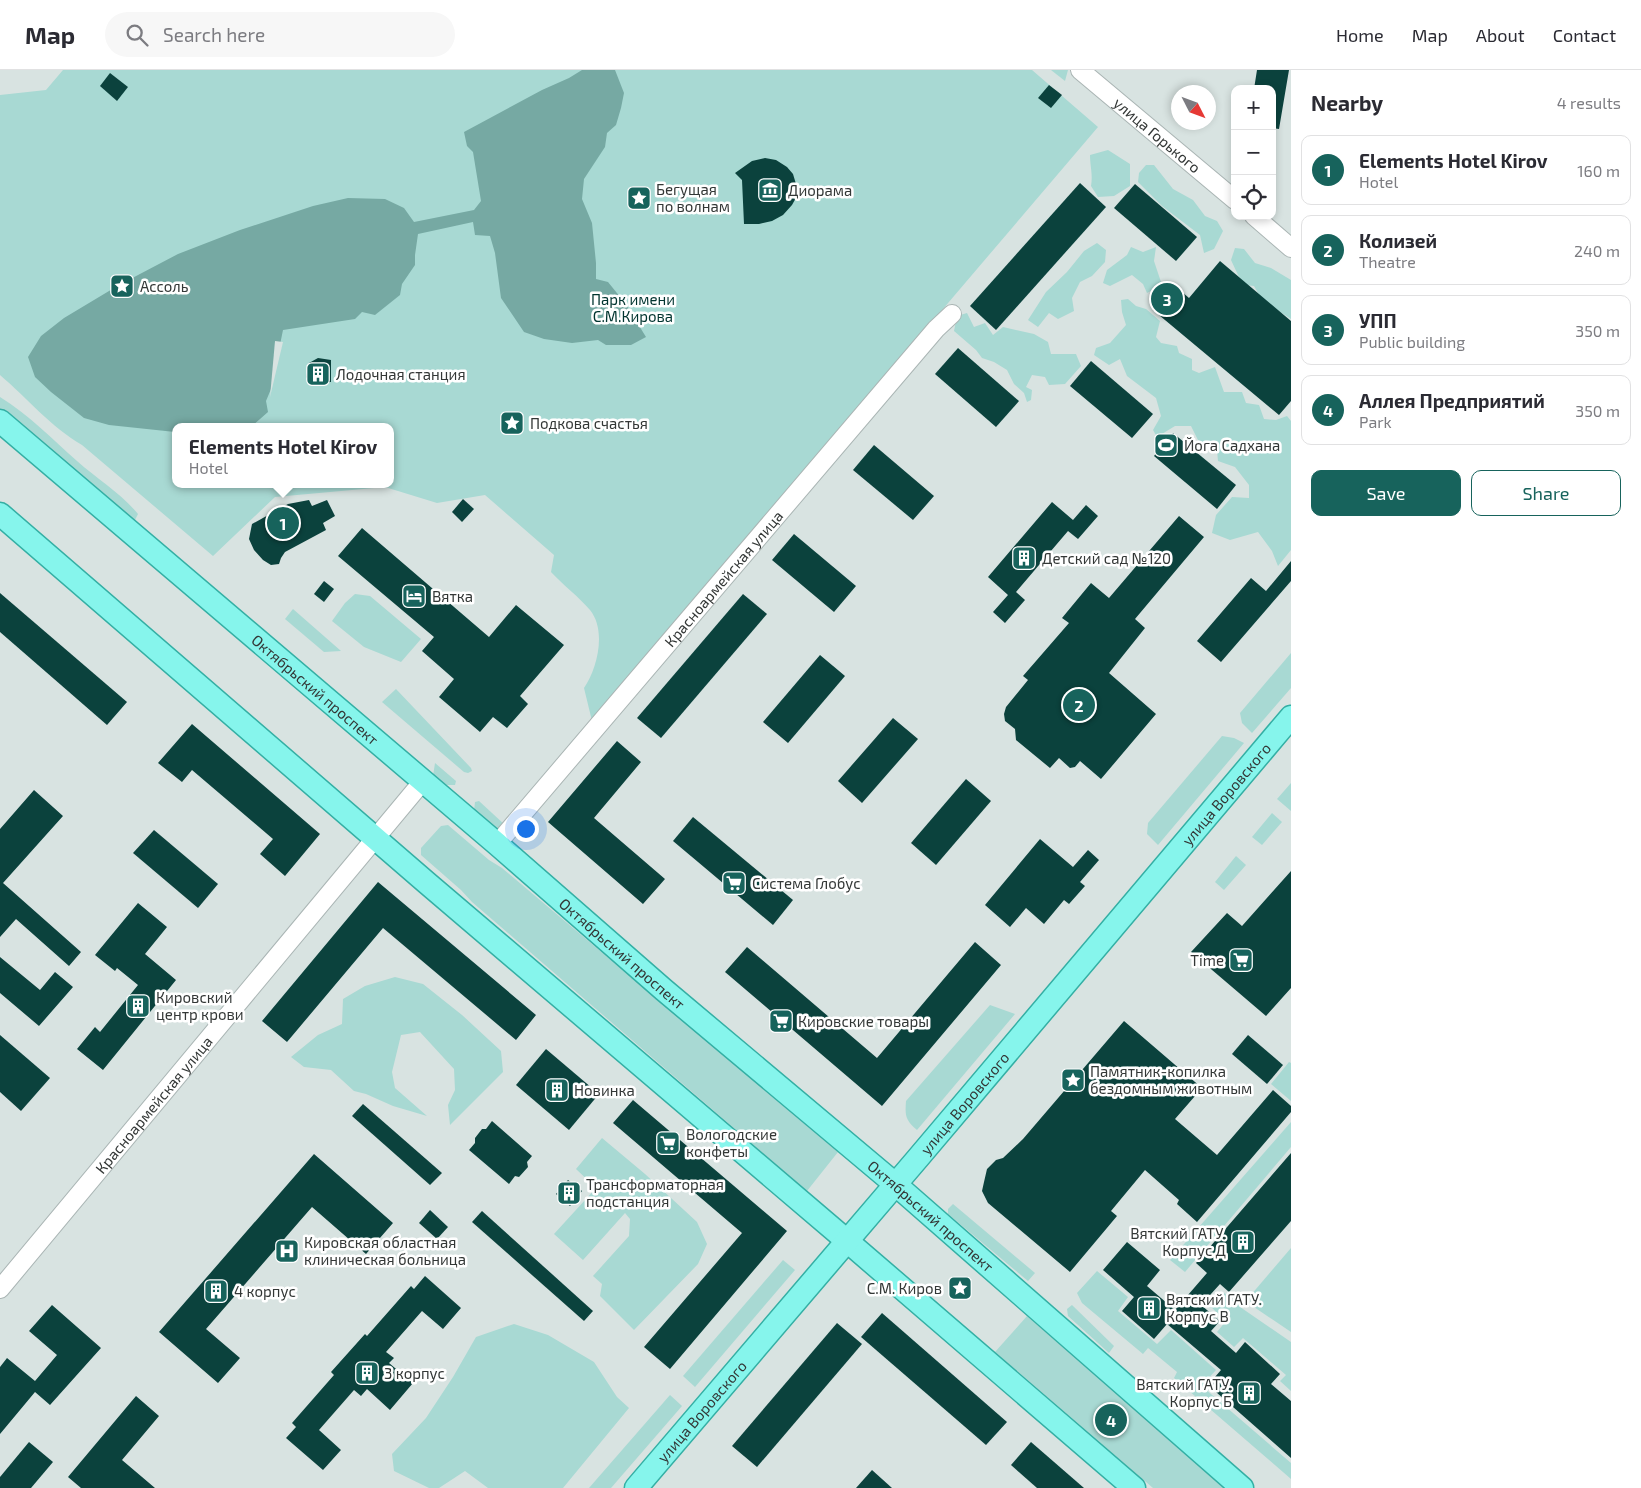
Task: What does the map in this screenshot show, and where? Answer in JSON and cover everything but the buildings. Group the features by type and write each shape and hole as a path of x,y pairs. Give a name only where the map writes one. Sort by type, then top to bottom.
{"main road":[{"name":"Октябрьский проспект","path":"0,421 497,844 664,990 895,1184 1242,1488"},
{"path":"0,514 427,883 1134,1488"},
{"name":"улица Воровского","path":"636,1488 1291,716"}],"street":[{"name":"улица Горького","path":"1080,70 1231,197"},
{"path":"1259,220 1291,248"},
{"name":"Красноармейская улица","path":"497,844 936,329 952,314"},
{"name":"Красноармейская улица","path":"0,1289 423,781"}],"green space":[{"name":"Парк имени С.М.Кирова","path":"63,70 1032,70 1098,127 592,721 584,688 596,661 599,639 598,628 595,619 586,605 551,572 554,555 485,495 437,503 388,488 394,488 394,423 172,423 172,488 374,488 275,497 213,556 82,445 60,430 0,375 0,95 46,90"},
{"path":"1051,70 1068,70 1065,81"},
{"path":"1108,150 1130,164 1130,186 1114,196 1098,197 1091,186 1090,155"},
{"path":"1146,165 1154,165 1173,189 1193,200 1205,216 1217,221 1223,231 1214,249 1204,253 1200,235 1162,206 1138,182 1139,173"},
{"path":"1097,243 1106,250 1105,262 1092,276 1080,282 1072,298 1074,311 1058,319 1049,313 1038,327 1028,320 1046,292 1067,272 1084,251"},
{"path":"1131,247 1143,252 1156,247 1154,261 1162,285 1147,293 1143,284 1132,275 1110,286 1103,283 1107,270 1127,255"},
{"path":"1235,248 1244,249 1255,263 1271,268 1291,280 1291,319 1262,300 1254,286 1245,285 1231,260"},
{"path":"1128,299 1136,306 1146,309 1160,321 1156,337 1161,343 1177,346 1179,353 1192,359 1192,370 1199,373 1215,367 1224,392 1242,392 1246,403 1259,405 1264,419 1276,420 1287,416 1291,421 1291,550 1278,566 1272,551 1258,532 1230,540 1212,533 1216,515 1232,497 1249,498 1249,485 1235,467 1218,461 1217,450 1198,440 1191,426 1175,426 1157,437 1153,430 1161,416 1156,398 1127,376 1120,359 1109,365 1094,355 1096,348 1110,343 1126,325 1121,300"},
{"path":"967,313 974,327 985,323 993,335 1003,327 1034,334 1048,342 1051,354 1076,354 1081,366 1065,384 1049,385 1045,377 1032,375 1026,387 1032,390 1031,400 1027,402 1024,393 1014,384 1007,370 994,362 982,358 976,350 954,331 957,316"},
{"path":"0,397 31,419 85,468 124,499 138,514 134,522 0,413"},
{"path":"355,594 370,596 421,639 401,662 364,647 332,621 345,603"},
{"path":"293,609 341,651 324,652 285,619"},
{"path":"1291,653 1291,688 1252,733 1242,723 1240,713"},
{"path":"396,689 472,771 464,772 382,702"},
{"path":"1222,736 1234,738 1244,743 1158,845 1147,834 1148,823"},
{"path":"435,763 456,781 455,785 445,785 433,776"},
{"path":"1291,783 1291,811 1277,799"},
{"path":"479,801 505,825 497,830 474,811 475,802"},
{"path":"1272,813 1282,822 1262,845 1252,837"},
{"path":"448,825 489,860 502,868 838,1152 807,1191 472,902 421,855 421,848 441,826"},
{"path":"1236,856 1246,865 1224,890 1215,882"},
{"path":"395,977 423,984 462,1015 501,1051 503,1072 450,1125 448,1105 455,1090 454,1069 420,1032 401,1035 392,1072 395,1088 427,1116 393,1106 366,1094 354,1091 331,1070 304,1067 291,1057 318,1035 342,1024 343,999 365,986"},
{"path":"990,1005 1015,1014 917,1130 907,1117 906,1101"},
{"path":"1289,1062 1291,1063 1291,1101 1271,1084"},
{"path":"1291,1122 1291,1147 1185,1272 1170,1260"},
{"path":"602,1138 645,1174 697,1222 707,1244 698,1264 634,1330 600,1296 602,1284 593,1276 629,1236 630,1219 625,1213 583,1260 554,1234 596,1188 576,1169"},
{"path":"953,1204 1035,1273 1028,1281 948,1214 948,1209"},
{"path":"1291,1248 1291,1332 1251,1305 1250,1296"},
{"path":"783,1260 795,1270 695,1387 683,1376"},
{"path":"1097,1271 1128,1297 1118,1311 1157,1344 1171,1330 1216,1370 1205,1382 1204,1388 1291,1463 1291,1479 1174,1378 1177,1372 1148,1348 1143,1354 1082,1303 1077,1293"},
{"path":"1223,1292 1243,1309 1291,1342 1291,1391 1280,1381 1286,1375 1243,1338 1234,1347 1217,1332 1226,1321 1211,1307"},
{"path":"1072,1305 1114,1346 1109,1353 1068,1316 1067,1309"},
{"path":"1027,1316 1227,1488 1153,1488 995,1352"},
{"path":"514,1324 548,1335 594,1362 617,1397 629,1408 563,1488 488,1488 465,1471 439,1488 429,1488 394,1471 392,1454 426,1418 476,1337"},
{"path":"670,1395 682,1406 611,1488 589,1488"}],"shaded area":[{"path":"582,70 615,70 624,93 616,125 607,133 605,147 584,179 582,199 592,223 596,279 608,282 625,303 646,337 631,345 606,345 598,340 572,343 544,339 524,332 501,298 495,253 490,236 475,235 473,222 418,234 415,265 402,284 400,295 375,315 362,312 355,319 283,330 271,389 266,401 268,412 256,423 172,423 172,432 109,425 84,418 35,377 28,357 41,336 64,318 119,285 178,254 240,230 313,206 348,198 385,199 404,208 414,222 474,210 481,201 473,152 467,146 464,132 542,90"}],"pier":[{"path":"275,341 283,342 270,397"}],"place":[{"name":"Диорама","path":"770,190"},
{"name":"Бегущая по волнам","path":"639,198"},
{"name":"Ассоль","path":"122,286"},
{"name":"УПП","path":"1167,299"},
{"name":"Лодочная станция","path":"318,374"},
{"name":"Подкова счастья","path":"512,423"},
{"name":"Йога Садхана","path":"1166,445"},
{"name":"Elements Hotel Kirov","path":"283,523"},
{"name":"Детский сад №120","path":"1024,558"},
{"name":"Вятка","path":"414,596"},
{"name":"Колизей","path":"1079,705"},
{"name":"Система Глобус","path":"734,883"},
{"name":"Time","path":"1241,960"},
{"name":"Кировский центр крови","path":"138,1006"},
{"name":"Кировские товары","path":"781,1021"},
{"name":"Памятник-копилка бездомным животным","path":"1073,1080"},
{"name":"Новинка","path":"557,1090"},
{"name":"Вологодские конфеты","path":"668,1143"},
{"name":"Трансформаторная подстанция","path":"569,1193"},
{"name":"Вятский ГАТУ. Корпус Д","path":"1243,1242"},
{"name":"Кировская областная клиническая больница","path":"287,1251"},
{"name":"С.М. Киров","path":"960,1288"},
{"name":"4 корпус","path":"216,1291"},
{"name":"Вятский ГАТУ. Корпус В","path":"1149,1308"},
{"name":"3 корпус","path":"367,1373"},
{"name":"Вятский ГАТУ. Корпус Б","path":"1249,1393"},
{"name":"Аллея Предприятий","path":"1111,1420"}]}
